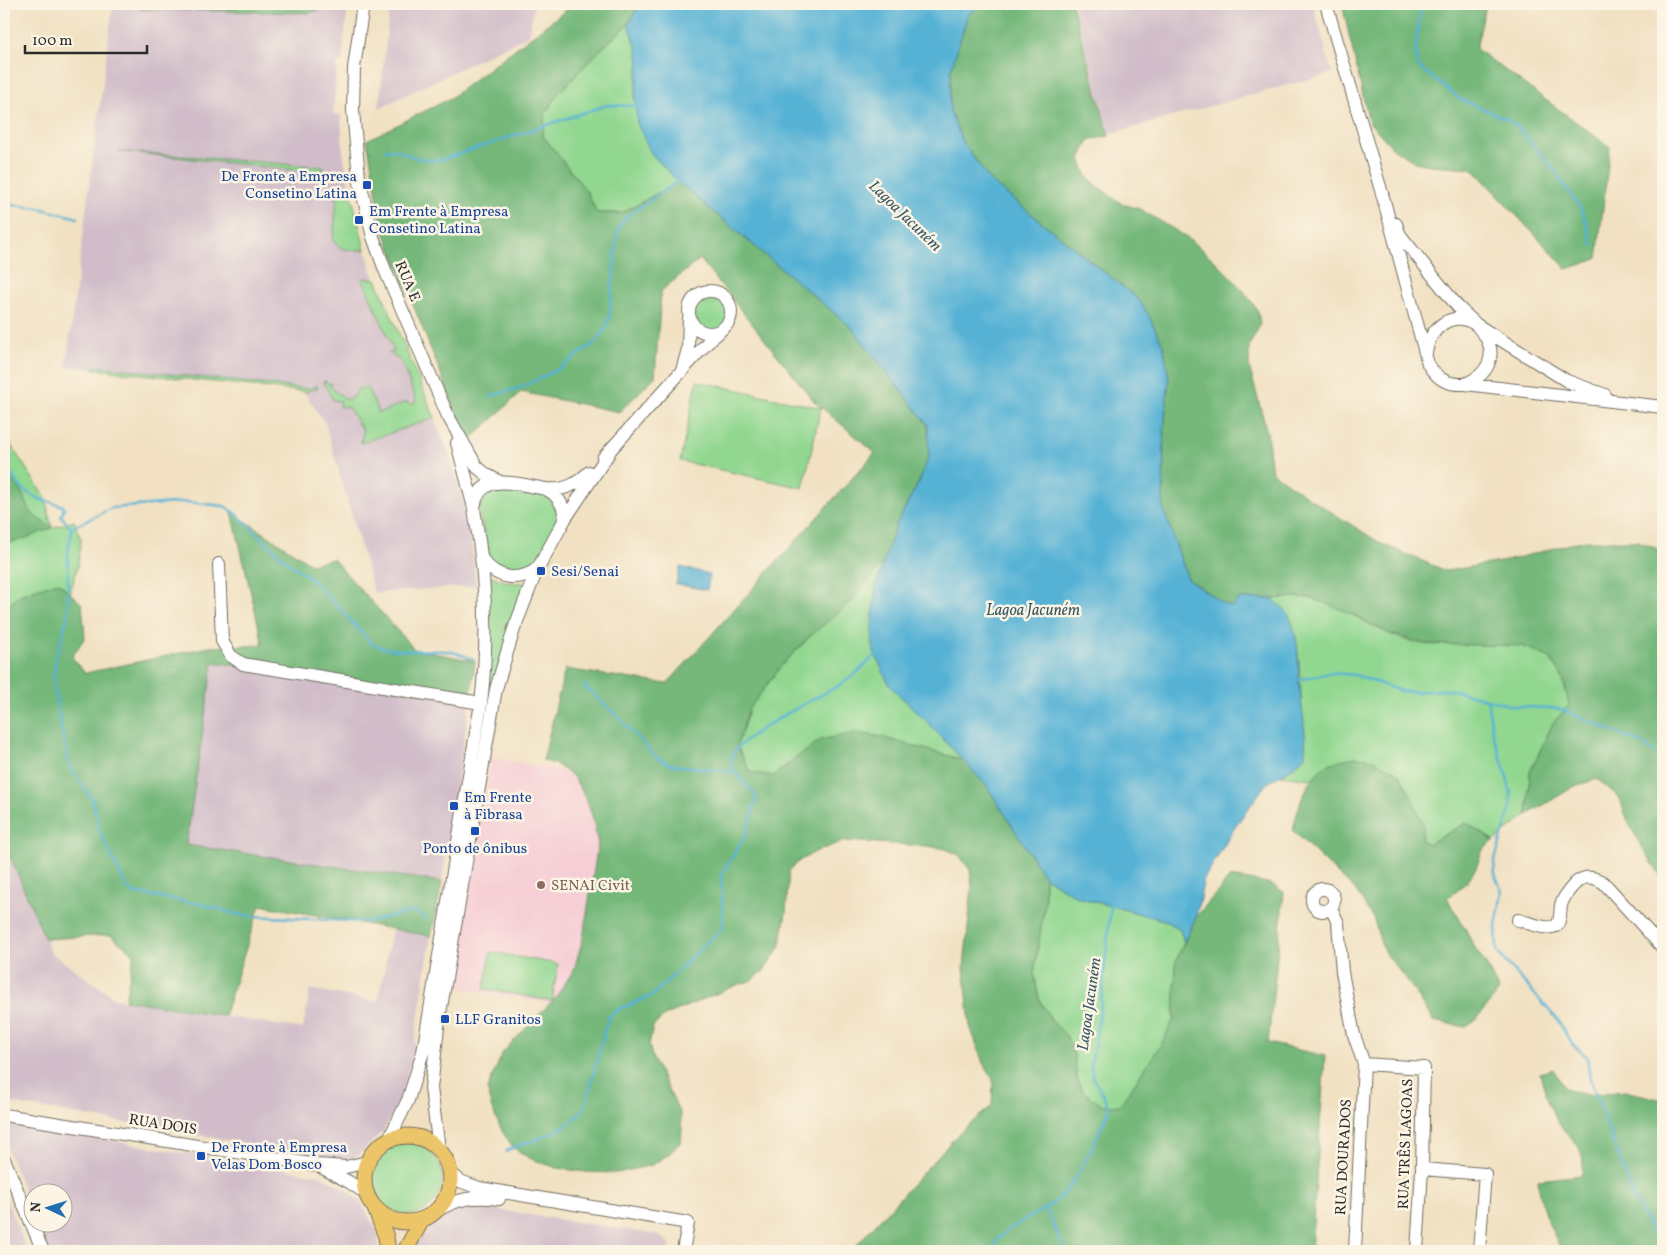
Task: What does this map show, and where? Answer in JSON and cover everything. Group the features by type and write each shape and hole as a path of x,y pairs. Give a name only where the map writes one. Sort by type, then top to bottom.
{"main road":[{"path":"388,1251 386,1237 364,1181 367,1162 376,1148 389,1139 400,1135 418,1136 429,1141 439,1149 446,1159 450,1172 448,1194 443,1204 429,1216 405,1251"},
{"path":"370,1200 384,1216 396,1221 409,1222 429,1216"}],"street":[{"name":"RUA E","path":"363,4 354,68 353,99 356,156 363,198 380,258 448,416 477,467 500,482"},
{"path":"1326,4 1383,196 1428,364 1434,374 1454,385 1465,384 1663,407"},
{"path":"1383,196 1400,234 1458,307 1477,325 1489,341 1491,352 1489,363 1484,372 1475,380 1465,384"},
{"path":"389,1139 408,1100 423,1052 481,703 486,616 482,559 474,509 476,498 483,489 491,484 500,482 546,489 563,489 575,484 608,453 682,371 727,325 731,311 726,297 717,292 708,291 698,294 690,306 688,349 682,371"},
{"path":"689,316 693,325 701,331 710,333 720,331"},
{"path":"1426,353 1427,342 1439,326 1448,321 1458,319 1468,321 1566,381 1625,402"},
{"name":"RUA E","path":"448,416 474,509"},
{"path":"439,1149 431,1088 436,1041 501,668 538,568 565,519 608,453"},
{"path":"546,489 560,500 564,509 565,519"},
{"path":"482,559 490,569 508,577 524,576 538,568"},
{"path":"219,564 222,642 231,656 243,664 481,703"},
{"path":"1518,920 1543,927 1556,925 1559,920 1564,896 1581,878 1588,876 1604,883 1663,948"},
{"path":"1331,908 1338,923 1342,972 1354,1034 1364,1064"},
{"name":"RUA TRÊS LAGOAS","path":"1364,1064 1424,1068 1422,1169 1417,1251"},
{"name":"RUA DOURADOS","path":"1355,1251 1364,1064"},
{"name":"RUA DOIS","path":"4,1115 317,1165 346,1167 367,1162"},
{"path":"4,1159 43,1251"},
{"name":"RUA DOIS","path":"317,1165 349,1182 370,1200"},
{"path":"1422,1169 1485,1174 1479,1251"},
{"path":"450,1172 460,1181 479,1188 687,1227"},
{"path":"429,1216 450,1202 475,1198 498,1198 687,1227"},
{"path":"683,1251 687,1227"}],"shaded area":[{"path":"113,4 348,4 342,61 337,64 333,114 341,115 343,151 349,187 357,222 372,271 450,456 462,497 471,542 476,586 374,593 325,423 303,391 66,366"},
{"path":"390,4 534,4 529,35 379,108"},
{"path":"1313,4 1332,73 1109,134 1074,5"},
{"path":"213,661 470,700 442,882 185,846"},
{"name":"SENAI Civit","path":"492,758 629,782 589,1010 452,987"},
{"path":"4,842 50,952 116,999 303,1029 310,989 378,1002 392,930 431,936 412,1059 398,1103 384,1130 358,1156 344,1160 4,1102"},
{"path":"4,1124 319,1175 346,1189 361,1202 377,1231 379,1251 50,1251 42,1232 72,1232 72,1182 22,1182 22,1185 4,1141"},
{"path":"4,1195 27,1251 4,1251"},
{"path":"479,1207 659,1235 670,1244 670,1251 413,1251 416,1243 429,1229 445,1217 462,1210"}],"green space":[{"path":"126,4 334,4 310,13 142,9"},
{"path":"574,4 640,4 628,25 599,51 558,94 545,114 543,136 587,192 597,213 622,213 678,182 851,327 928,425 929,456 920,480 896,525 885,560 852,601 807,639 781,666 749,709 737,746 750,772 773,776 820,740 854,733 878,736 963,760 986,785 1045,877 1045,902 1034,973 1039,999 1051,1020 1066,1035 1074,1056 1077,1079 1082,1091 1100,1104 1109,1106 1120,1105 1162,1043 1174,1019 1176,961 1196,917 1230,877 1268,883 1284,892 1268,1043 1325,1056 1311,1251 851,1251 960,1132 992,1106 993,1079 983,1063 970,1026 964,967 972,887 970,870 959,855 946,849 927,846 845,841 817,851 799,861 789,871 786,913 780,947 763,972 750,981 664,1016 653,1027 649,1045 653,1059 680,1113 681,1142 669,1154 652,1165 617,1173 586,1172 557,1168 529,1158 514,1148 503,1133 492,1109 487,1089 503,1052 556,997 574,970 583,938 598,844 592,815 585,797 573,776 557,765 543,760 565,669 667,684 875,453 814,401 700,259 661,291 655,377 619,412 521,392 468,442 383,229 367,140 449,99"},
{"path":"980,4 1072,4 1109,136 1089,140 1080,159 1088,178 1122,204 1140,209 1188,238 1215,261 1243,290 1258,311 1260,325 1249,346 1249,366 1267,432 1272,472 1382,544 1446,571 1506,561 1581,541 1637,541 1663,551 1663,879 1629,824 1619,797 1597,779 1575,786 1527,815 1530,772 1553,723 1569,705 1564,680 1550,658 1523,646 1424,644 1388,633 1352,614 1311,598 1239,599 1233,607 1224,604 1188,579 1163,508 1164,428 1169,380 1164,347 1148,314 1138,299 990,181 962,141 950,111 951,70 968,14 978,8"},
{"path":"1342,4 1486,4 1476,49 1610,147 1597,259 1567,269 1472,168 1415,162 1394,149 1369,122"},
{"path":"628,25 633,35 639,60 635,97 651,153 678,182 622,213 597,213 587,192 543,136 545,114 558,94 599,51"},
{"path":"118,151 324,167 323,173"},
{"path":"341,185 349,185 365,250 351,250 339,247 333,240 338,188"},
{"path":"362,278 376,279 435,418 361,443 363,431 348,407 339,407 341,401 333,400 323,382 326,381 329,385 331,382 332,389 346,399 354,397 358,389 367,387 379,413 406,402 412,405 416,400 401,361 389,353 394,351"},
{"path":"710,293 723,299 729,312 723,325 710,331 697,325 691,312 697,299"},
{"path":"95,366 308,389 317,385 318,388 306,392 94,369"},
{"path":"697,381 821,408 803,488 680,461"},
{"path":"4,429 12,447 45,497 52,528 74,521 81,540 78,565 70,594 58,582 19,595 4,611 4,543 21,540 32,514 21,491 4,471"},
{"path":"4,471 21,491 32,514 52,528 21,540 4,543"},
{"path":"499,487 542,493 552,499 557,507 558,516 551,536 534,562 516,573 495,567 489,558 479,511 482,496"},
{"path":"232,512 311,564 333,559 414,649 475,661 470,700 213,662 186,845 442,882 431,936 260,905 224,1016 125,1000 134,954 110,935 45,939 4,842 4,611 19,595 58,582 82,604 85,637 72,657 85,673 209,647 263,645"},
{"path":"885,560 876,585 872,626 873,649 929,724 963,760 878,736 854,733 796,757 773,776 750,772 737,746 749,709 781,666"},
{"path":"491,576 507,582 523,583 525,585 469,821 488,578"},
{"path":"1298,597 1331,605 1408,641 1440,645 1505,644 1536,650 1549,657 1557,666 1569,705 1553,723 1530,772 1527,815 1494,841 1466,823 1428,844 1330,763 1311,779 1281,775 1292,768 1302,712 1295,632 1286,611 1272,599"},
{"path":"1354,757 1368,758 1397,772 1407,787 1424,826 1421,840 1428,844 1466,823 1494,841 1483,849 1476,868 1467,882 1447,898 1487,966 1499,991 1474,1022 1466,1027 1433,1021 1414,990 1383,950 1374,920 1357,892 1293,831 1297,812 1305,792 1316,775 1331,763"},
{"path":"1045,877 1077,897 1164,920 1180,930 1184,942 1176,961 1174,1019 1162,1043 1120,1105 1109,1106 1100,1104 1082,1091 1077,1079 1074,1056 1066,1035 1051,1020 1039,999 1034,973 1045,902"},
{"path":"491,952 558,964 552,1001 484,989"},
{"path":"1553,1069 1563,1086 1568,1090 1587,1095 1625,1091 1663,1100 1663,1251 1562,1251 1546,1217 1538,1180 1582,1175 1583,1164 1577,1144 1557,1121 1545,1091 1540,1073"},
{"path":"414,1143 433,1153 441,1165 443,1179 441,1193 433,1205 421,1213 400,1215 381,1205 373,1193 371,1172 381,1153 393,1145"}],"water":[{"name":"Lagoa Jacuném","path":"640,4 980,4 978,8 968,14 951,70 950,111 962,141 990,181 1138,299 1148,314 1164,347 1169,380 1164,428 1163,508 1188,579 1224,604 1233,607 1238,599 1272,599 1287,612 1295,630 1305,732 1305,756 1292,768 1266,784 1237,824 1204,879 1196,917 1184,942 1180,930 1164,920 1077,897 1045,877 986,785 929,724 889,685 873,649 872,626 876,585 896,525 920,480 929,456 928,425 851,327 678,182 651,153 637,123 635,97 639,60 633,35 628,25"},
{"path":"680,567 710,574 707,590 676,584"}],"waterway":[{"path":"1421,4 1416,46 1419,67 1460,99 1505,118 1516,125 1556,172 1578,204 1583,213 1593,245"},
{"path":"385,150 397,150 423,159 441,160 607,105 637,106"},
{"path":"491,396 522,387 560,368 597,341 609,319 618,229 626,217 679,180"},
{"path":"4,204 38,208 78,218"},
{"path":"4,461 14,479 27,492 39,499 63,506 64,509 61,516 71,528 72,532 68,549 68,614 56,658 54,684 61,727 71,769 92,799 101,835 127,888 133,893 201,904 236,914 252,916 368,922 409,912 417,913 426,919"},
{"path":"71,528 112,508 187,502 224,506 235,513 284,559 316,583 371,643 388,649 450,652 473,659"},
{"path":"506,1152 555,1131 576,1117 586,1104 608,1018 617,1010 653,995 722,928 721,875 747,833 756,799 755,794 731,765 735,751 746,740 781,717 846,681 878,652"},
{"path":"1296,680 1331,673 1355,675 1401,691 1453,690 1512,706 1561,709 1641,743 1663,759"},
{"path":"583,685 615,714 657,758 672,765 734,772"},
{"path":"1487,699 1493,735 1511,794 1510,810 1494,863 1495,874 1502,892 1496,926 1497,952 1557,1019 1572,1044 1587,1057 1590,1079 1635,1200 1661,1251"},
{"name":"Lagoa Jacuném","path":"992,1251 998,1238 1055,1202 1064,1194 1086,1160 1108,1113 1109,1106 1093,1078 1091,1066 1101,1005 1111,904"},
{"path":"1045,1208 1066,1251"}],"place":[{"name":"De Fronte a Empresa Consetino Latina","path":"367,185"},
{"name":"Em Frente à Empresa Consetino Latina","path":"359,220"},
{"name":"Sesi/Senai","path":"541,571"},
{"name":"Em Frente à Fibrasa","path":"454,806"},
{"name":"Ponto de ônibus","path":"475,831"},
{"name":"SENAI Civit","path":"541,885"},
{"name":"LLF Granitos","path":"445,1019"},
{"name":"De Fronte à Empresa Velas Dom Bosco","path":"201,1156"}]}
